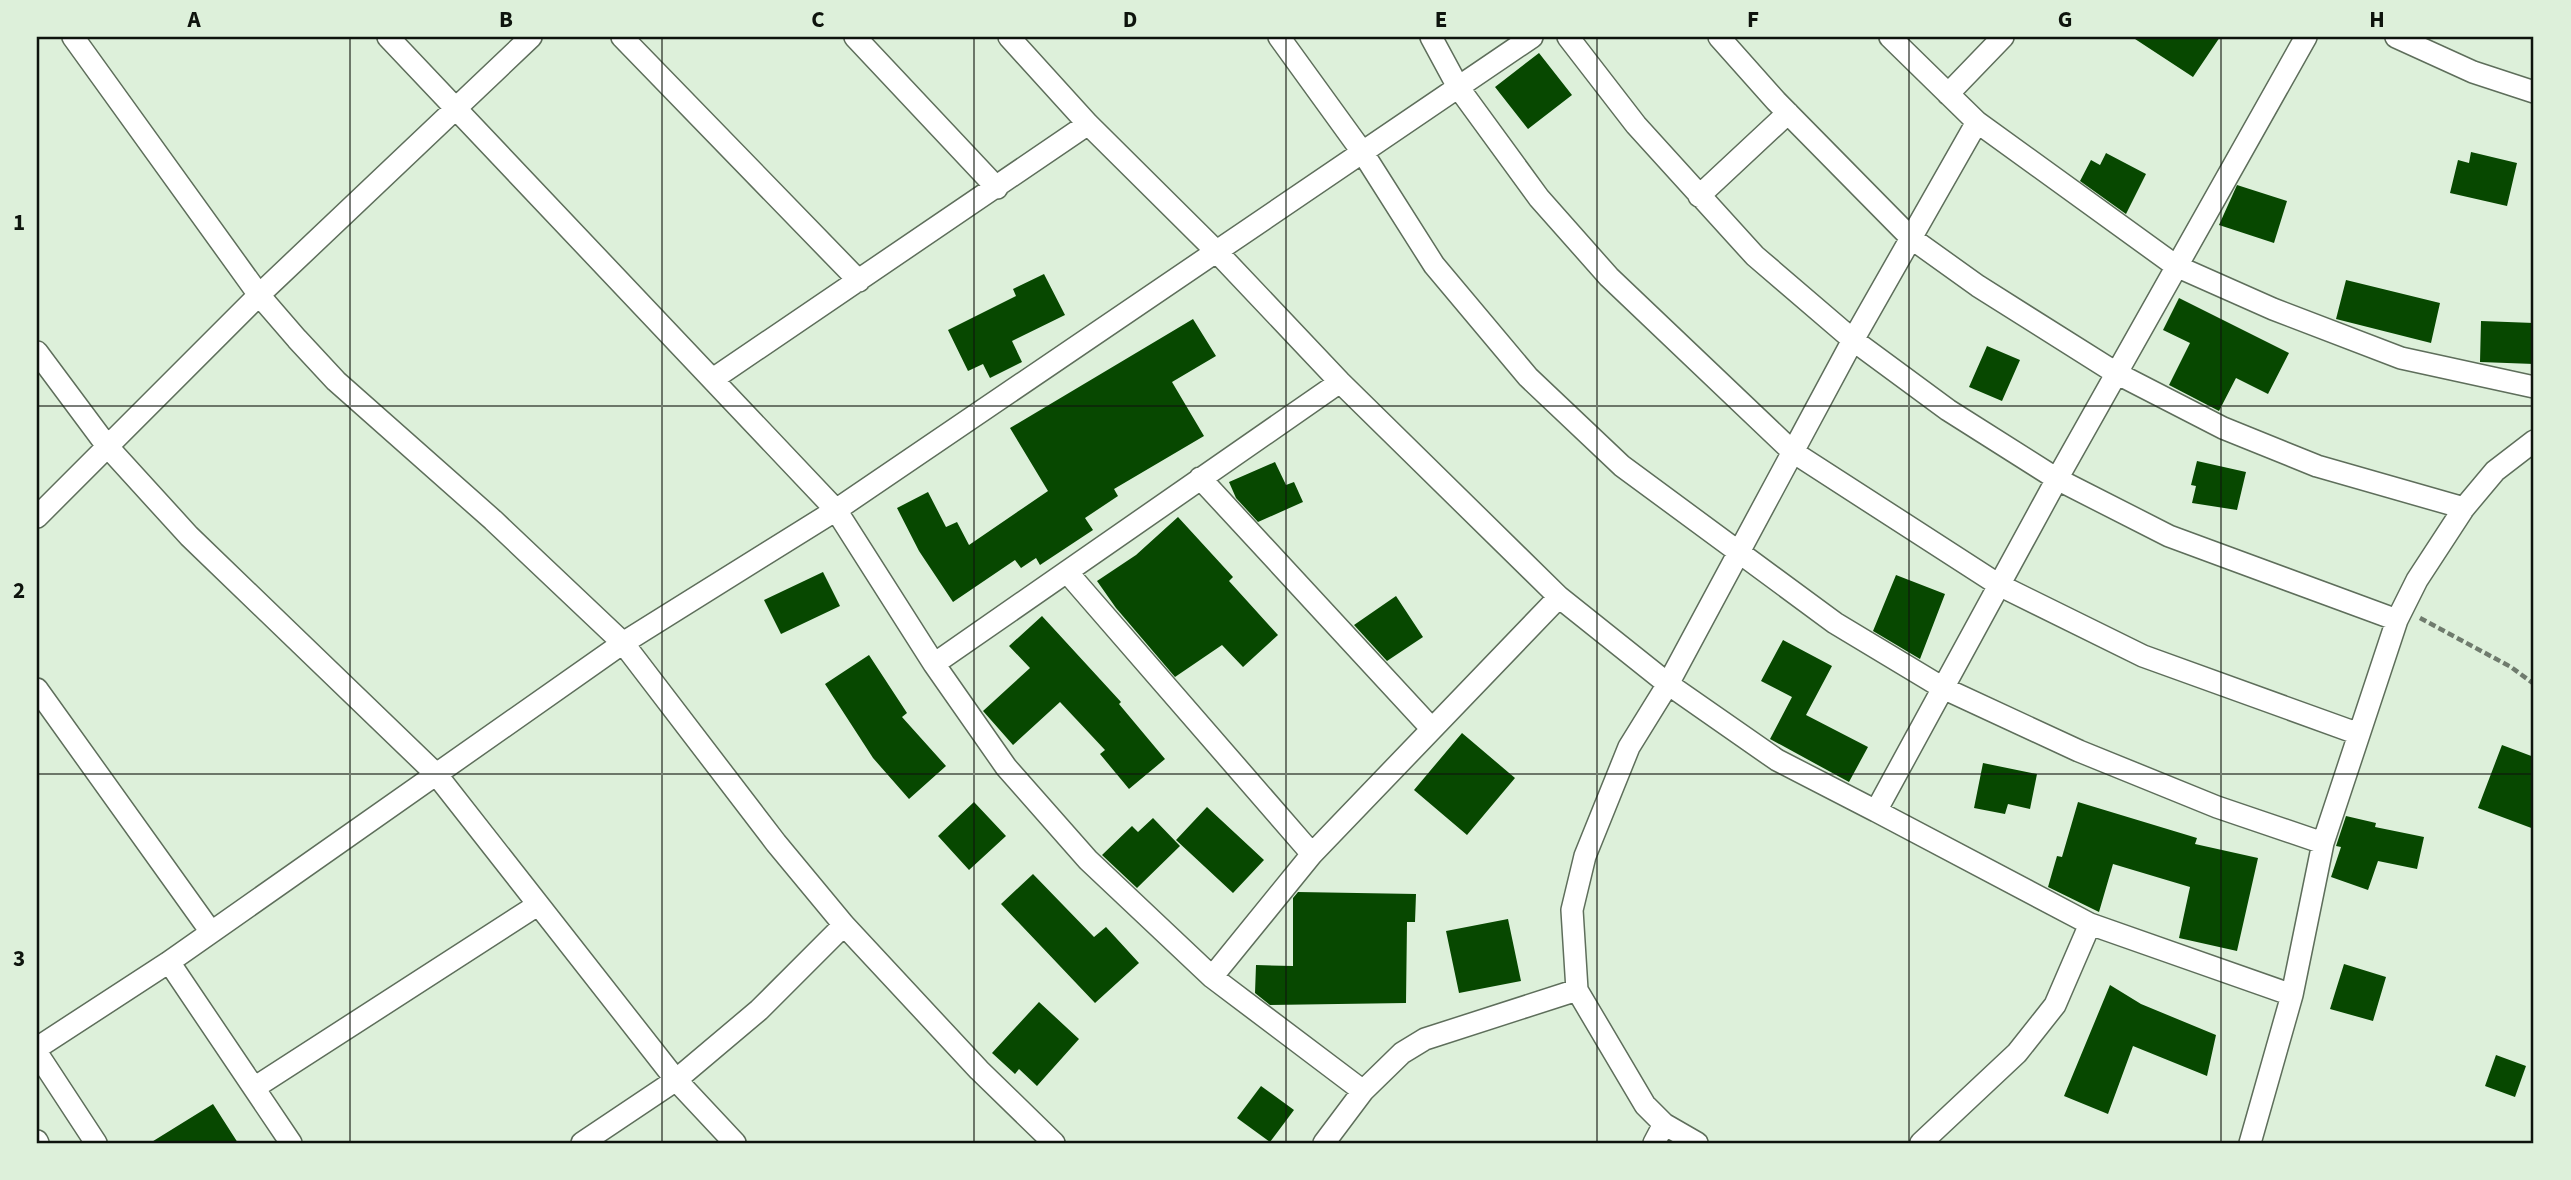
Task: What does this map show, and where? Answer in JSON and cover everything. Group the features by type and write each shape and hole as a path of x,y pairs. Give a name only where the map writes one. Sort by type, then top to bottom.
{"street":[{"path":"73,37 259,295 336,381 493,520 623,643 776,843 844,925 979,1070 1054,1143"},
{"path":"388,37 836,510 934,664 1006,767 1070,840 1212,977 1363,1091"},
{"path":"37,517 259,295 531,37"},
{"path":"622,37 859,281"},
{"path":"855,37 997,188"},
{"path":"1009,37 1088,124 1217,252 1340,383 1559,597 1668,684 1777,760 2090,924 2292,995"},
{"path":"1279,37 1363,153 1434,265 1528,377 1622,466 1835,623 1943,688 2091,756 2217,807 2323,843"},
{"path":"1431,37 1458,87 1539,198 1609,277 1793,452 1999,585 2143,656 2359,734"},
{"path":"37,1048 169,962 623,643 836,510 1532,37"},
{"path":"1568,37 1636,125 1755,256 1853,340 1948,410 2057,479 2169,536 2400,615"},
{"path":"1720,37 1788,113 1911,238 1978,286 2116,373 2223,428 2317,466 2464,508"},
{"path":"1890,37 1977,122 2176,266 2273,309 2402,358 2534,387"},
{"path":"1948,94 2003,37"},
{"path":"1876,811 2057,479 2306,37"},
{"path":"2396,37 2473,72 2534,92"},
{"path":"1699,197 1788,113"},
{"path":"1696,1143 1664,1124 1646,1105 1577,990 1572,910 1584,856 1629,747 1668,684 1853,340 1977,122"},
{"path":"713,379 1088,124"},
{"path":"37,352 107,446 189,537 436,774 536,906 676,1080 735,1143"},
{"path":"934,664 1340,383"},
{"path":"2250,1143 2292,995 2323,843 2400,615 2417,580 2464,508 2495,471 2534,441"},
{"path":"1200,478 1432,729"},
{"path":"1068,572 1312,854"},
{"path":"1212,977 1312,854 1559,597"},
{"path":"37,689 211,932"},
{"path":"254,1088 536,906"},
{"path":"1921,1143 2017,1053 2055,1005 2090,924"},
{"path":"582,1143 676,1080 759,1010 844,925"},
{"path":"169,962 291,1143"},
{"path":"1324,1143 1363,1091 1402,1053 1425,1039 1577,990"},
{"path":"37,1054 96,1143"},
{"path":"1654,1143 1664,1124"}],"path":[{"path":"2400,615 2511,667 2534,684"}],"building":[{"path":"2132,37 2220,37 2193,77"},
{"path":"1539,53 1572,95 1528,129 1495,87"},
{"path":"2471,152 2517,163 2507,206 2450,193 2458,160 2469,163"},
{"path":"2106,153 2146,174 2126,214 2080,181 2091,160 2100,165"},
{"path":"2237,185 2287,201 2274,243 2219,225"},
{"path":"1044,274 1065,315 1012,341 1022,362 990,378 983,364 968,371 948,330 1016,296 1013,289"},
{"path":"2346,280 2440,303 2431,343 2336,319"},
{"path":"2179,298 2289,353 2268,394 2236,378 2219,411 2169,385 2190,343 2163,330"},
{"path":"1193,319 1216,356 1172,382 1204,436 1114,489 1118,496 1085,518 1093,530 1040,565 1036,558 1021,568 1015,560 953,602 919,551 897,508 928,492 946,527 957,522 969,545 1048,491 1010,428"},
{"path":"2481,321 2534,323 2534,364 2480,362"},
{"path":"1987,346 2020,360 2002,401 1969,387"},
{"path":"2197,461 2246,472 2237,510 2192,503 2196,486 2191,485"},
{"path":"1275,462 1286,485 1294,482 1303,502 1258,522 1236,498 1229,482"},
{"path":"1178,517 1233,577 1229,581 1278,635 1243,667 1222,645 1175,677 1116,608 1097,581 1136,555"},
{"path":"823,572 840,606 781,634 764,600"},
{"path":"1896,575 1945,594 1920,659 1873,631"},
{"path":"1396,596 1423,637 1387,661 1354,625"},
{"path":"1042,616 1121,702 1119,704 1165,759 1129,789 1100,754 1105,750 1060,702 1013,745 983,711 1030,668 1009,646"},
{"path":"1783,640 1832,666 1806,715 1868,747 1849,782 1770,739 1792,697 1761,681"},
{"path":"869,655 907,713 902,717 946,766 909,799 873,758 825,684"},
{"path":"1462,733 1515,778 1467,835 1414,790"},
{"path":"2502,745 2534,757 2534,829 2478,808"},
{"path":"1983,763 2037,774 2030,809 2008,804 2005,814 1974,808"},
{"path":"974,802 1006,836 969,870 938,836"},
{"path":"2078,802 2197,838 2195,844 2258,858 2237,951 2179,938 2190,887 2113,864 2099,912 2048,887 2057,856 2062,857"},
{"path":"1207,807 1264,860 1233,893 1176,840"},
{"path":"2346,816 2376,823 2375,827 2424,837 2417,869 2378,861 2368,890 2331,877 2341,847 2336,846"},
{"path":"1153,818 1180,846 1137,888 1102,855 1132,826 1138,832"},
{"path":"1033,874 1094,937 1106,927 1139,963 1095,1003 1001,904"},
{"path":"1298,892 1416,894 1415,922 1407,922 1406,1003 1270,1005 1255,993 1256,965 1293,966 1293,898"},
{"path":"1508,919 1521,981 1459,993 1446,931"},
{"path":"2344,964 2386,977 2373,1021 2330,1009"},
{"path":"2110,985 2141,1004 2216,1035 2207,1076 2133,1046 2108,1114 2064,1096"},
{"path":"1039,1002 1079,1039 1037,1086 1019,1069 1015,1074 992,1053"},
{"path":"2496,1055 2526,1066 2515,1097 2485,1086"},
{"path":"1261,1086 1294,1110 1270,1142 1237,1118"},
{"path":"213,1104 238,1143 150,1143"}]}
